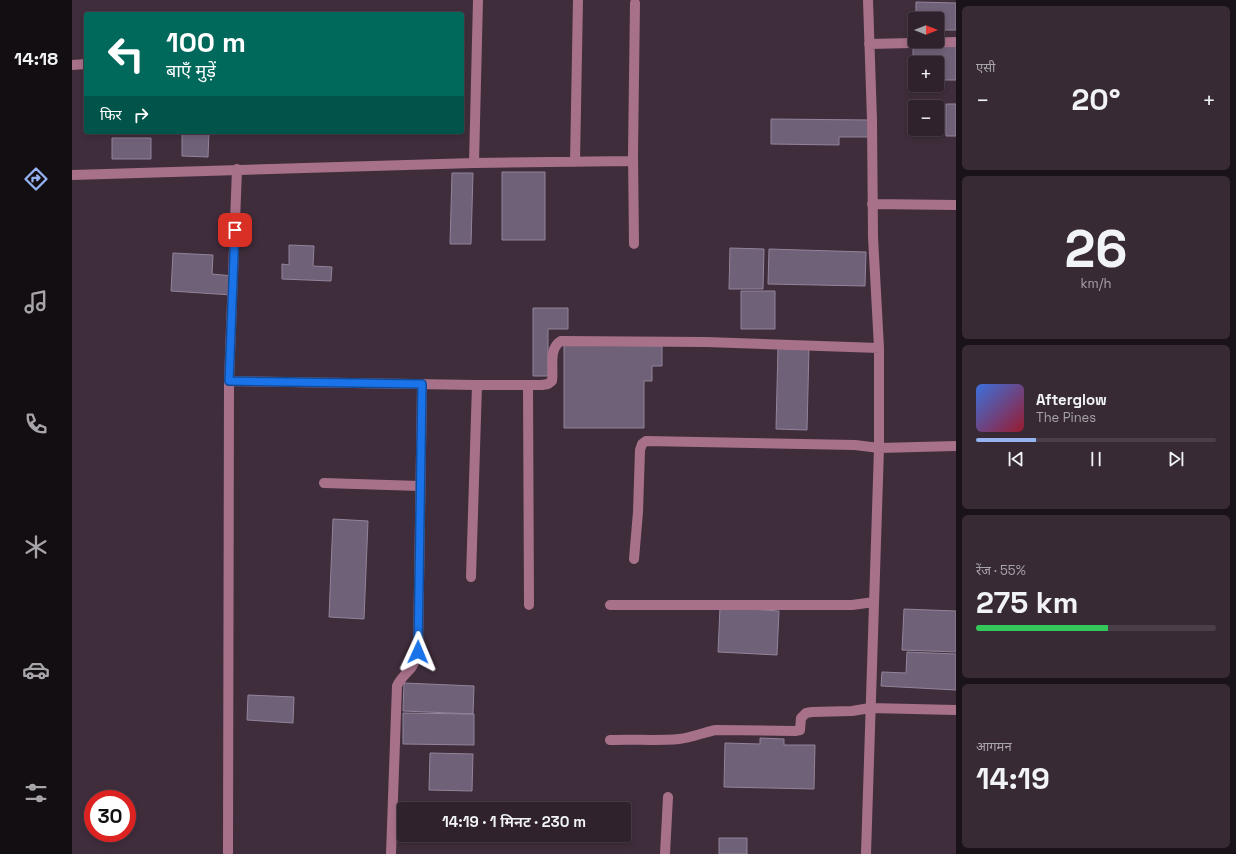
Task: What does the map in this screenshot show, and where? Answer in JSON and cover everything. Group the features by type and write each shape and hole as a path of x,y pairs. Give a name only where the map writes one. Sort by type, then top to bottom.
{"street":[{"path":"474,163 478,0"},
{"path":"575,162 578,0"},
{"path":"866,854 879,448 879,348 873,236 872,120 868,0"},
{"path":"634,244 633,161 635,2"},
{"path":"870,44 956,42"},
{"path":"72,64 84,64"},
{"path":"72,175 474,163 633,161"},
{"path":"228,854 229,381 237,169"},
{"path":"872,204 956,205"},
{"path":"229,381 542,385 548,384 552,381 554,348 557,343 561,341 706,342 879,348"},
{"path":"391,854 397,686 399,681 412,667 418,652 422,384"},
{"path":"471,577 476,385"},
{"path":"528,385 528,605"},
{"path":"634,559 638,512 640,450 642,444 646,441 855,445 879,448 956,446"},
{"path":"324,483 420,486"},
{"path":"610,605 852,605 874,602"},
{"path":"610,740 678,739 716,730 795,732 800,730 802,718 806,713 852,711 870,708 956,710"},
{"path":"665,854 668,797"}],"building":[{"path":"916,2 956,3 956,30 944,30 944,12 916,12"},
{"path":"944,44 956,44 956,80 944,80 944,56 913,56 913,48 944,48"},
{"path":"946,104 956,104 956,136 946,136"},
{"path":"771,119 870,120 870,137 839,137 839,145 771,144"},
{"path":"182,134 209,134 208,157 182,156"},
{"path":"112,138 151,138 151,159 112,159"},
{"path":"502,172 545,172 545,240 502,240"},
{"path":"452,173 473,173 471,244 450,244"},
{"path":"289,245 314,246 313,266 332,267 331,281 282,279 282,264 289,265"},
{"path":"730,248 764,249 763,289 729,289"},
{"path":"769,249 866,252 865,286 768,284"},
{"path":"173,253 213,255 212,274 233,276 232,295 171,291"},
{"path":"741,291 775,291 775,329 741,329"},
{"path":"533,308 568,308 568,329 548,329 548,376 533,376"},
{"path":"564,345 662,346 662,366 652,366 652,381 644,381 644,428 564,428"},
{"path":"778,346 809,347 807,430 776,429"},
{"path":"333,519 368,521 364,619 329,617"},
{"path":"720,607 779,611 777,655 718,652"},
{"path":"904,609 956,611 956,652 902,650"},
{"path":"907,652 956,654 956,690 881,686 882,672 906,673"},
{"path":"404,683 474,686 473,714 403,711"},
{"path":"248,695 294,697 293,723 247,720"},
{"path":"403,713 474,714 474,745 403,744"},
{"path":"760,738 784,739 784,745 815,745 814,789 724,787 725,743 760,744"},
{"path":"430,753 473,754 472,791 429,790"},
{"path":"719,838 747,838 747,854 719,854"}],"route":[{"path":"235,230 229,381 422,384 418,652"}]}
